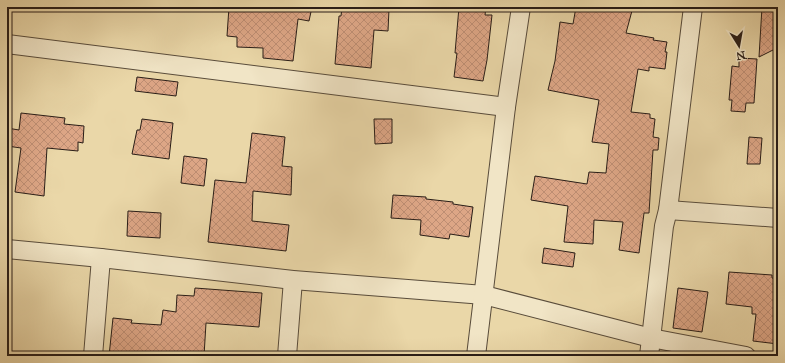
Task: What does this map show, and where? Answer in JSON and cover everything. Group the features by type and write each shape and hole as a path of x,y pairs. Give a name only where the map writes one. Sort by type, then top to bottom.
{"street":[{"path":"476,356 506,107 521,7"},
{"path":"649,356 664,226 668,210 693,7"},
{"path":"7,44 506,107"},
{"path":"668,210 778,218"},
{"path":"7,249 293,280 484,294 651,338 746,356"},
{"path":"93,356 101,258"},
{"path":"287,356 293,280"}],"building":[{"path":"229,7 312,7 309,21 298,19 293,61 263,58 263,48 237,47 237,37 227,36"},
{"path":"342,7 389,9 388,31 374,30 371,68 335,64 339,16 341,16"},
{"path":"459,7 486,7 485,15 492,15 483,81 454,77 457,53 455,53"},
{"path":"576,7 633,7 626,33 667,42 665,52 667,52 665,69 649,67 649,71 638,69 631,112 650,114 650,118 655,119 653,137 659,138 658,150 653,150 649,213 644,213 639,253 619,250 623,222 594,220 593,244 564,242 568,206 531,200 535,176 587,184 589,172 606,173 609,144 592,142 599,100 548,90 555,61 560,22 573,24"},
{"path":"762,7 776,7 774,16 777,16 775,49 759,57"},
{"path":"739,58 757,59 754,103 746,103 745,112 731,111 732,100 729,100 732,66 739,67"},
{"path":"137,77 178,82 176,96 135,91"},
{"path":"21,113 65,118 64,124 84,126 83,143 78,142 78,151 47,148 44,196 15,192 21,148 7,146 7,128 19,130"},
{"path":"142,119 173,123 169,159 132,154 137,130 140,130"},
{"path":"374,119 392,119 392,143 375,144"},
{"path":"252,133 285,137 282,166 292,167 291,195 253,191 252,221 289,225 286,251 208,242 215,180 246,183"},
{"path":"749,137 762,138 760,164 747,164"},
{"path":"184,156 207,159 204,186 181,183"},
{"path":"393,195 426,197 426,199 453,202 453,204 473,207 469,237 450,234 449,239 420,235 421,220 391,218"},
{"path":"128,211 161,213 160,238 127,236"},
{"path":"544,248 575,253 573,267 542,263"},
{"path":"729,272 772,275 772,278 778,279 778,344 753,341 756,314 752,314 752,307 726,304"},
{"path":"195,288 262,293 259,327 206,323 204,356 109,356 113,318 132,320 131,323 161,325 163,310 176,312 177,295 194,296"},
{"path":"678,288 708,292 702,332 673,328"}]}
